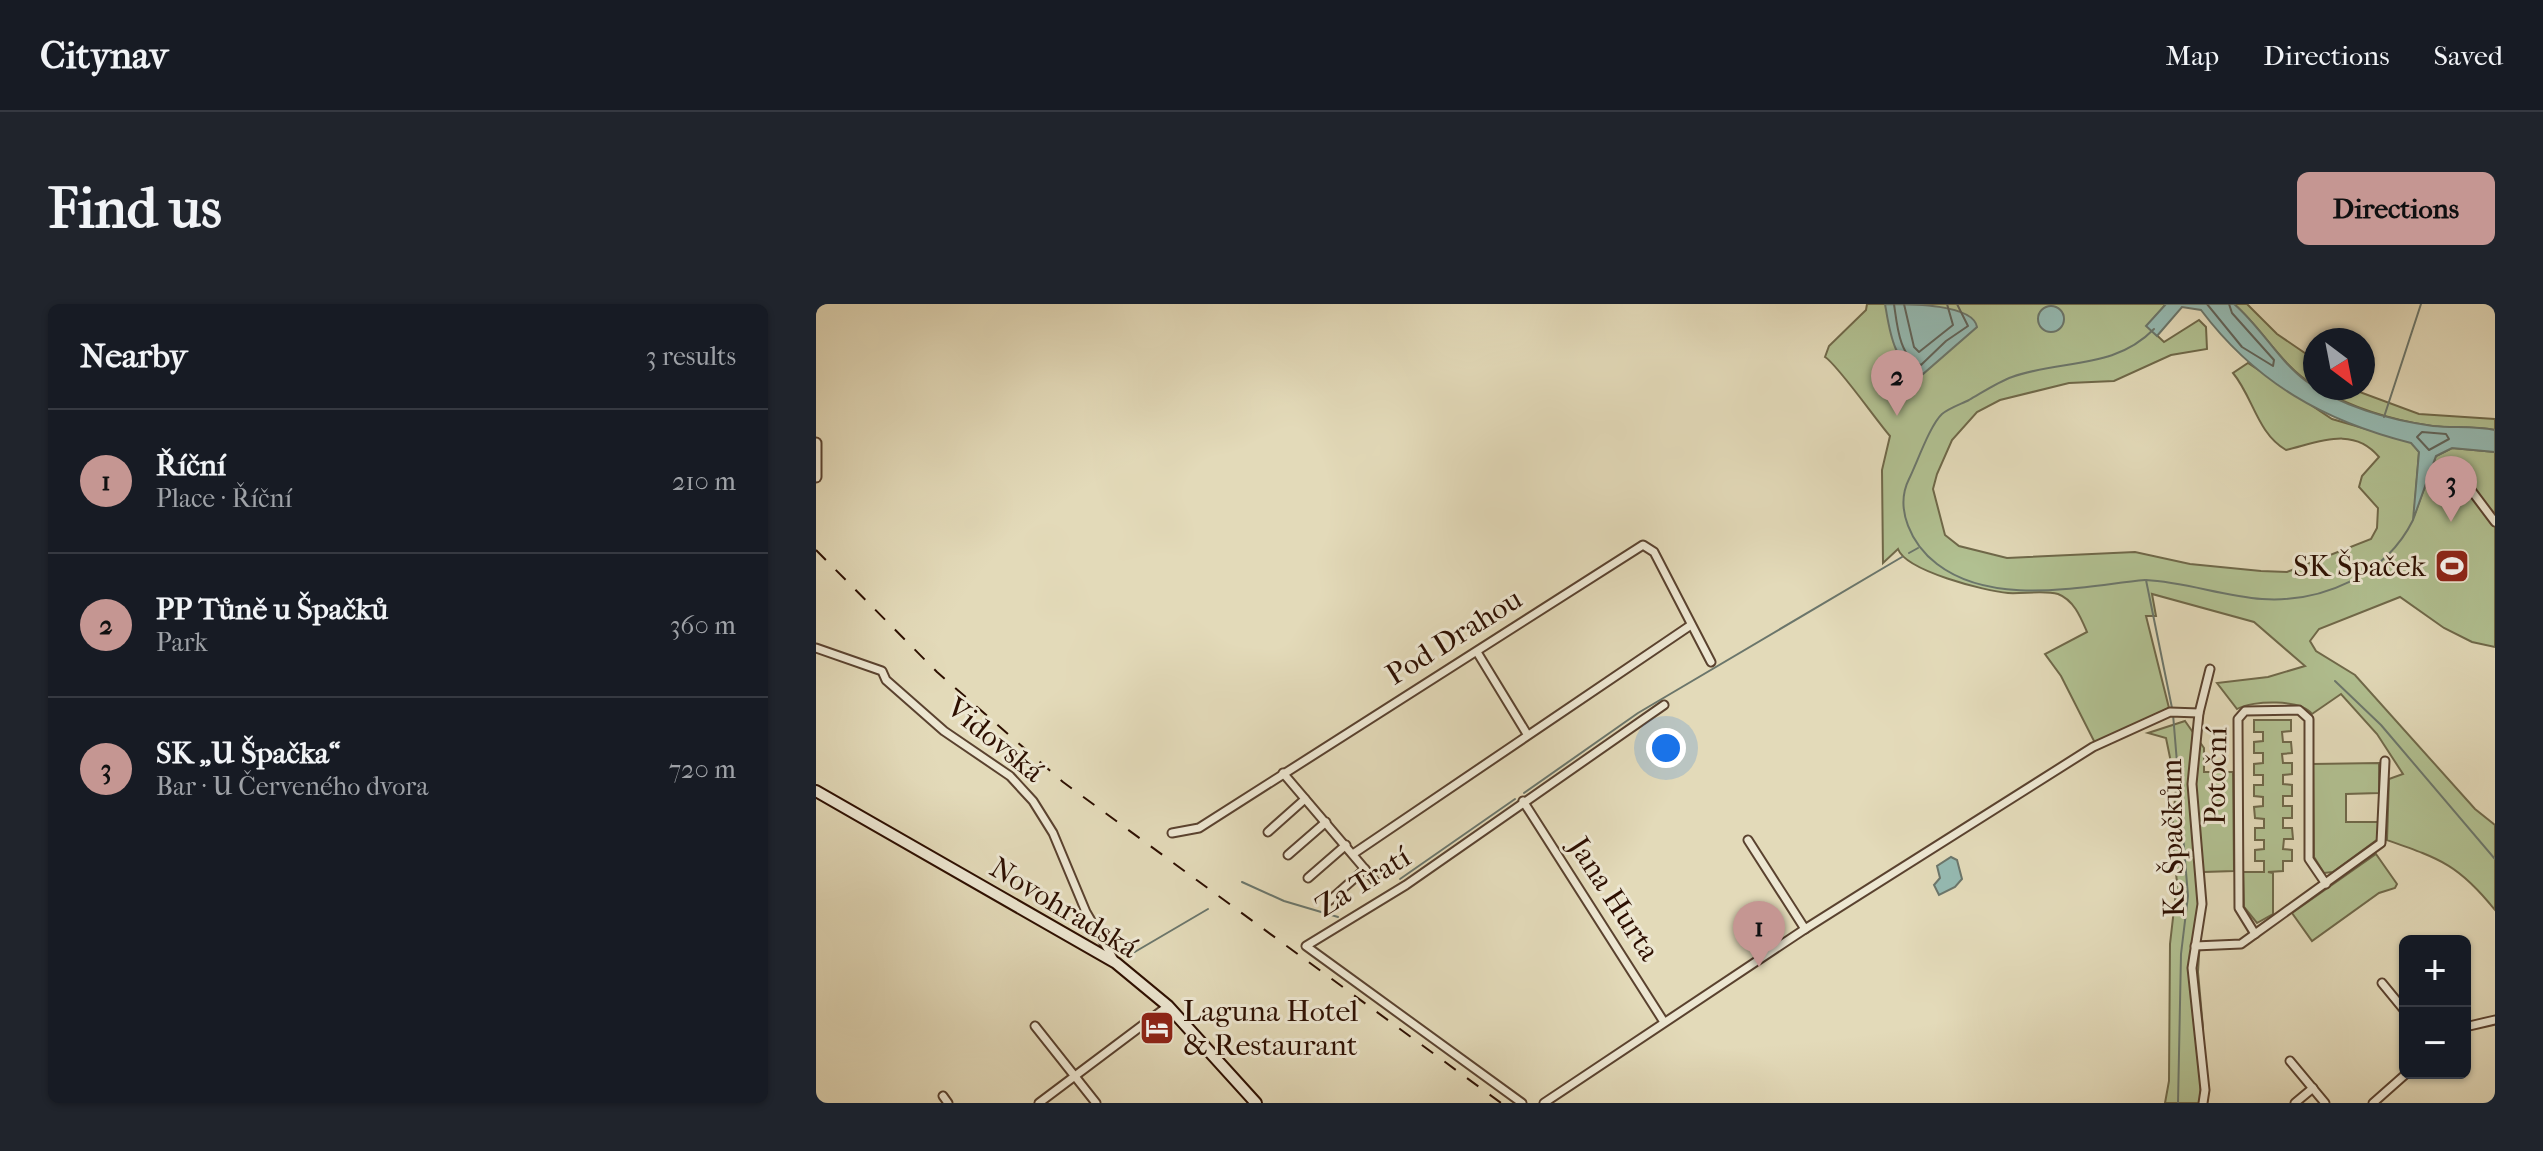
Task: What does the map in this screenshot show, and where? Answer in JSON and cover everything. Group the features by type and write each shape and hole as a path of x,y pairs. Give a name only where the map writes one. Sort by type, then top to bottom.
{"main road":[{"name":"Novohradská","path":"816,791 1116,963 1168,1006 1256,1103"}],"street":[{"path":"816,443 816,477"},
{"path":"2443,464 2462,478 2495,522"},
{"name":"Pod Drahou","path":"1172,833 1199,828 1643,545 1654,552 1711,662"},
{"path":"1353,854 1691,625"},
{"name":"Vidovská","path":"816,648 882,671 886,680 944,731 1010,776 1033,801 1053,833 1086,912 1116,963"},
{"path":"1477,652 1527,734"},
{"name":"Ke Špačkům","path":"2203,1103 2205,1090 2192,968 2202,904 2192,784 2199,713 2210,669"},
{"name":"Za Tratí","path":"1522,1103 1306,946 1406,885 1664,705"},
{"name":"Potoční","path":"2255,934 2239,908 2238,719 2245,711 2299,710 2309,719 2309,859 2326,884"},
{"path":"1544,1103 1805,929 2093,747 2170,712 2199,713"},
{"path":"2195,946 2237,946 2381,843 2385,761"},
{"path":"1283,773 1375,881"},
{"path":"1268,832 1305,799"},
{"name":"Jana Hurta","path":"1523,801 1664,1022"},
{"path":"1288,855 1326,822"},
{"path":"1748,840 1805,929"},
{"path":"1308,878 1346,845"},
{"path":"1329,901 1365,869"},
{"path":"2382,983 2402,1007"},
{"path":"1039,1103 1168,1006"},
{"path":"2471,1026 2495,1020"},
{"path":"1035,1026 1096,1103"},
{"path":"2290,1061 2325,1103"},
{"path":"2373,1103 2400,1079"},
{"path":"2295,1103 2313,1088"}],"green space":[{"path":"1867,304 2166,304 2147,326 2164,342 2199,320 2206,327 2207,349 2171,355 2114,381 2069,383 2000,400 1977,412 1952,440 1933,489 1945,535 1959,546 2007,558 2135,552 2190,564 2287,572 2371,539 2377,528 2378,508 2359,487 2362,476 2379,457 2358,441 2346,439 2286,450 2276,443 2233,373 2248,363 2332,419 2411,442 2419,452 2414,516 2436,456 2452,448 2495,452 2495,647 2472,642 2444,628 2400,597 2319,629 2310,641 2316,651 2355,675 2475,809 2495,825 2495,910 2471,883 2448,865 2387,840 2389,779 2403,774 2377,734 2341,694 2312,714 2298,706 2276,702 2237,709 2217,683 2268,677 2305,666 2254,622 2152,594 2156,616 2146,616 2169,708 2095,743 2061,676 2045,654 2087,632 2068,600 2052,593 2008,593 1965,584 1915,565 1898,549 1883,563 1882,470 1890,436 1825,357 1829,346 1866,310"},
{"path":"2234,304 2247,304 2277,334 2303,352 2303,378 2282,358"},
{"path":"2375,398 2419,414 2495,419 2495,430 2440,427 2343,400"},
{"path":"2254,720 2291,720 2291,731 2282,732 2283,742 2291,742 2292,753 2282,754 2283,763 2292,763 2292,774 2283,775 2283,784 2292,785 2292,796 2283,796 2283,806 2292,806 2292,818 2283,818 2283,828 2292,828 2293,839 2284,839 2283,849 2292,850 2292,861 2283,861 2283,871 2268,872 2273,873 2273,914 2257,923 2244,907 2243,872 2264,872 2264,861 2255,861 2255,850 2264,849 2264,840 2255,840 2255,828 2264,828 2264,819 2255,818 2254,807 2263,806 2263,797 2254,796 2254,785 2263,785 2263,775 2254,775 2254,764 2263,763 2263,753 2254,753 2254,742 2263,741 2263,732 2254,732"},
{"path":"2185,721 2204,748 2204,772 2233,772 2234,871 2204,872 2198,972 2203,1028 2200,1103 2165,1103 2169,1081 2170,944 2177,883 2172,832 2176,787 2166,738 2148,733"},
{"path":"2379,763 2379,793 2346,794 2346,822 2379,822 2378,839 2333,872 2324,873 2314,857 2313,764"},
{"path":"2376,854 2397,884 2395,888 2379,893 2312,941 2292,913"}],"water":[{"path":"1885,304 1924,305 1953,310 1973,319 1977,327 1923,374 1905,363 1899,355 1891,336"},
{"path":"2166,304 2234,304 2303,378 2303,400 2339,400 2366,411 2433,426 2495,430 2495,452 2452,448 2436,456 2413,520 2419,452 2411,443 2349,423 2294,396 2245,358 2201,310 2182,307 2157,336 2146,326"},
{"path":"2051,306 2060,310 2064,319 2060,328 2051,332 2042,328 2038,319 2042,310"},
{"path":"1951,857 1957,860 1962,879 1955,887 1939,895 1934,885 1940,878 1937,866"}],"waterway":[{"path":"2384,417 2421,304"},
{"path":"2145,580 2066,589 2011,590 1959,577 1937,564 1920,547 1908,526 1904,502 1905,490 1924,445 1937,419 1945,412 2012,377 2087,362 2122,351 2154,329"},
{"path":"2172,708 2146,580 2262,599 2307,596 2350,582 2369,570 2401,539 2413,520"},
{"path":"1909,553 1918,548"},
{"path":"1524,793 1638,713 1902,557"},
{"path":"2335,681 2381,725 2495,859"},
{"path":"2173,714 2188,896 2181,954 2178,1103"},
{"path":"1400,879 1515,799"},
{"path":"1242,882 1284,901 1338,917"},
{"path":"1133,953 1208,909"}],"railway":[{"path":"816,550 937,672 1063,782 1501,1103"}],"place":[{"name":"PP Tůně u Špačků","path":"1897,416"},
{"name":"SK „U Špačka“","path":"2451,522"},
{"name":"SK Špaček","path":"2452,566"},
{"name":"Říční","path":"1759,967"},
{"name":"Laguna Hotel & Restaurant","path":"1157,1028"}]}
